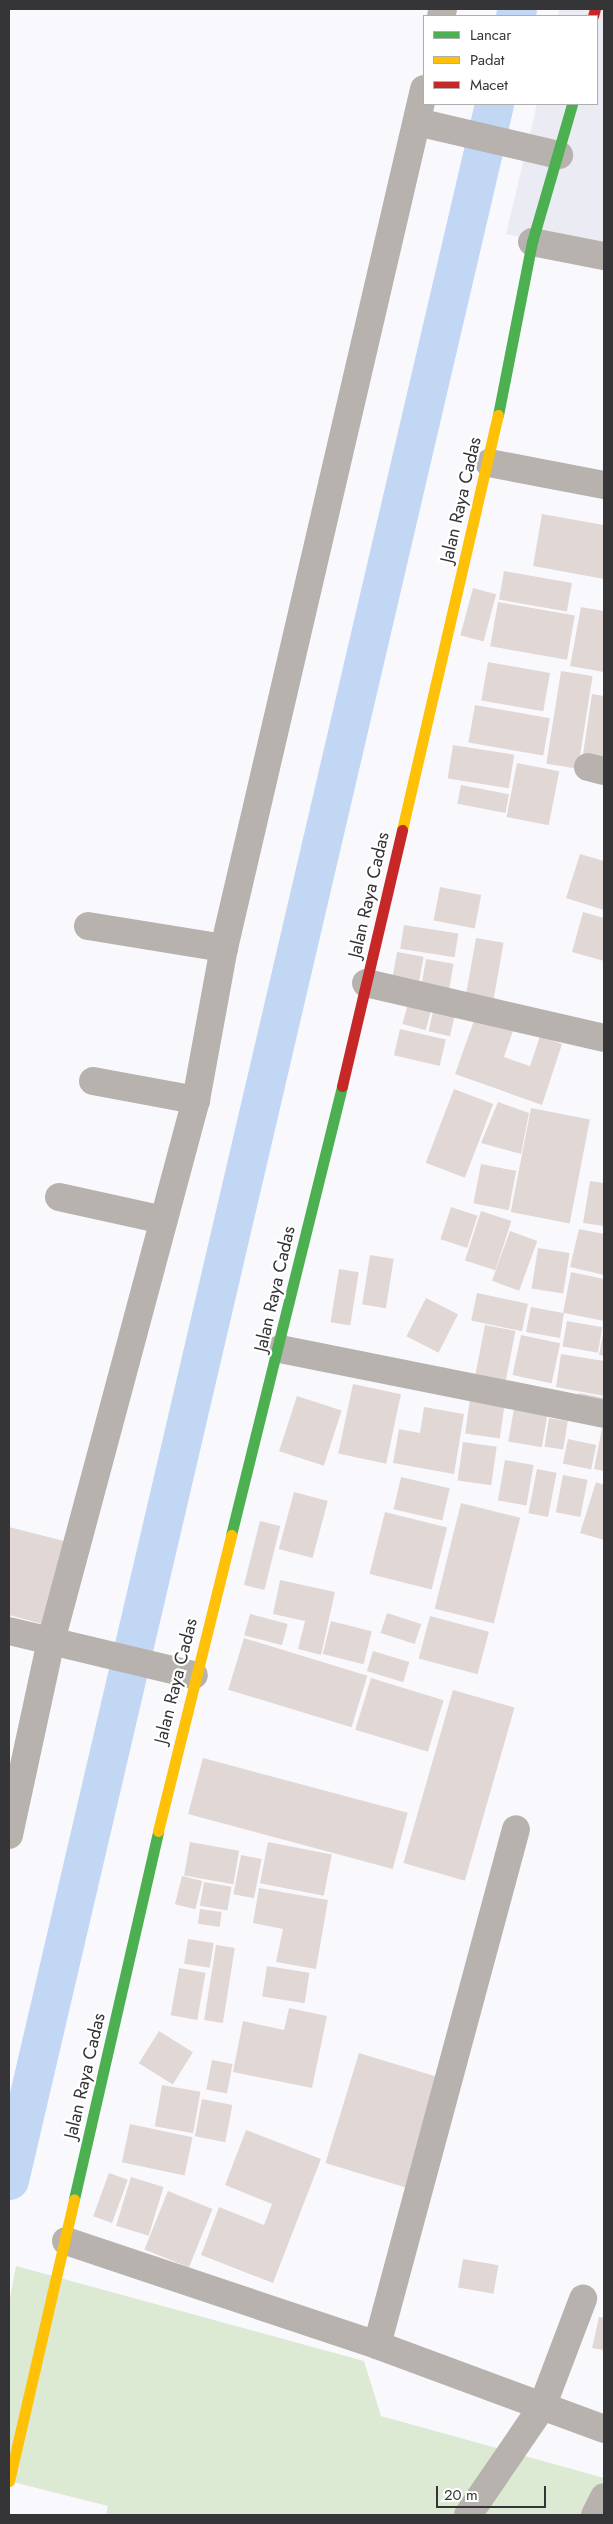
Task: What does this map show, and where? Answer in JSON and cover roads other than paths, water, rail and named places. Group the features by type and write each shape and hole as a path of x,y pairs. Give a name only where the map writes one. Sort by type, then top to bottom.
{"street":[{"path":"9,1835 196,1100 224,948 422,123 423,105"},
{"name":"Jalan Raya Cadas","path":"9,2481 66,2241 188,1674 280,1349 489,463 532,242 559,155 572,105"},
{"path":"422,123 559,155"},
{"path":"532,242 604,256"},
{"path":"489,463 604,485"},
{"path":"88,926 224,948"},
{"path":"366,983 604,1038"},
{"path":"93,1081 196,1100"},
{"path":"59,1196 164,1220"},
{"path":"280,1349 604,1414"},
{"path":"9,1631 188,1674"},
{"path":"377,2345 516,1828"},
{"path":"66,2241 377,2345 542,2407 604,2428"},
{"path":"468,2515 542,2407 583,2299"},
{"path":"595,2515 604,2497"}],"waterway":[{"path":"515,15 517,9"},
{"path":"9,2180 494,105"}]}
